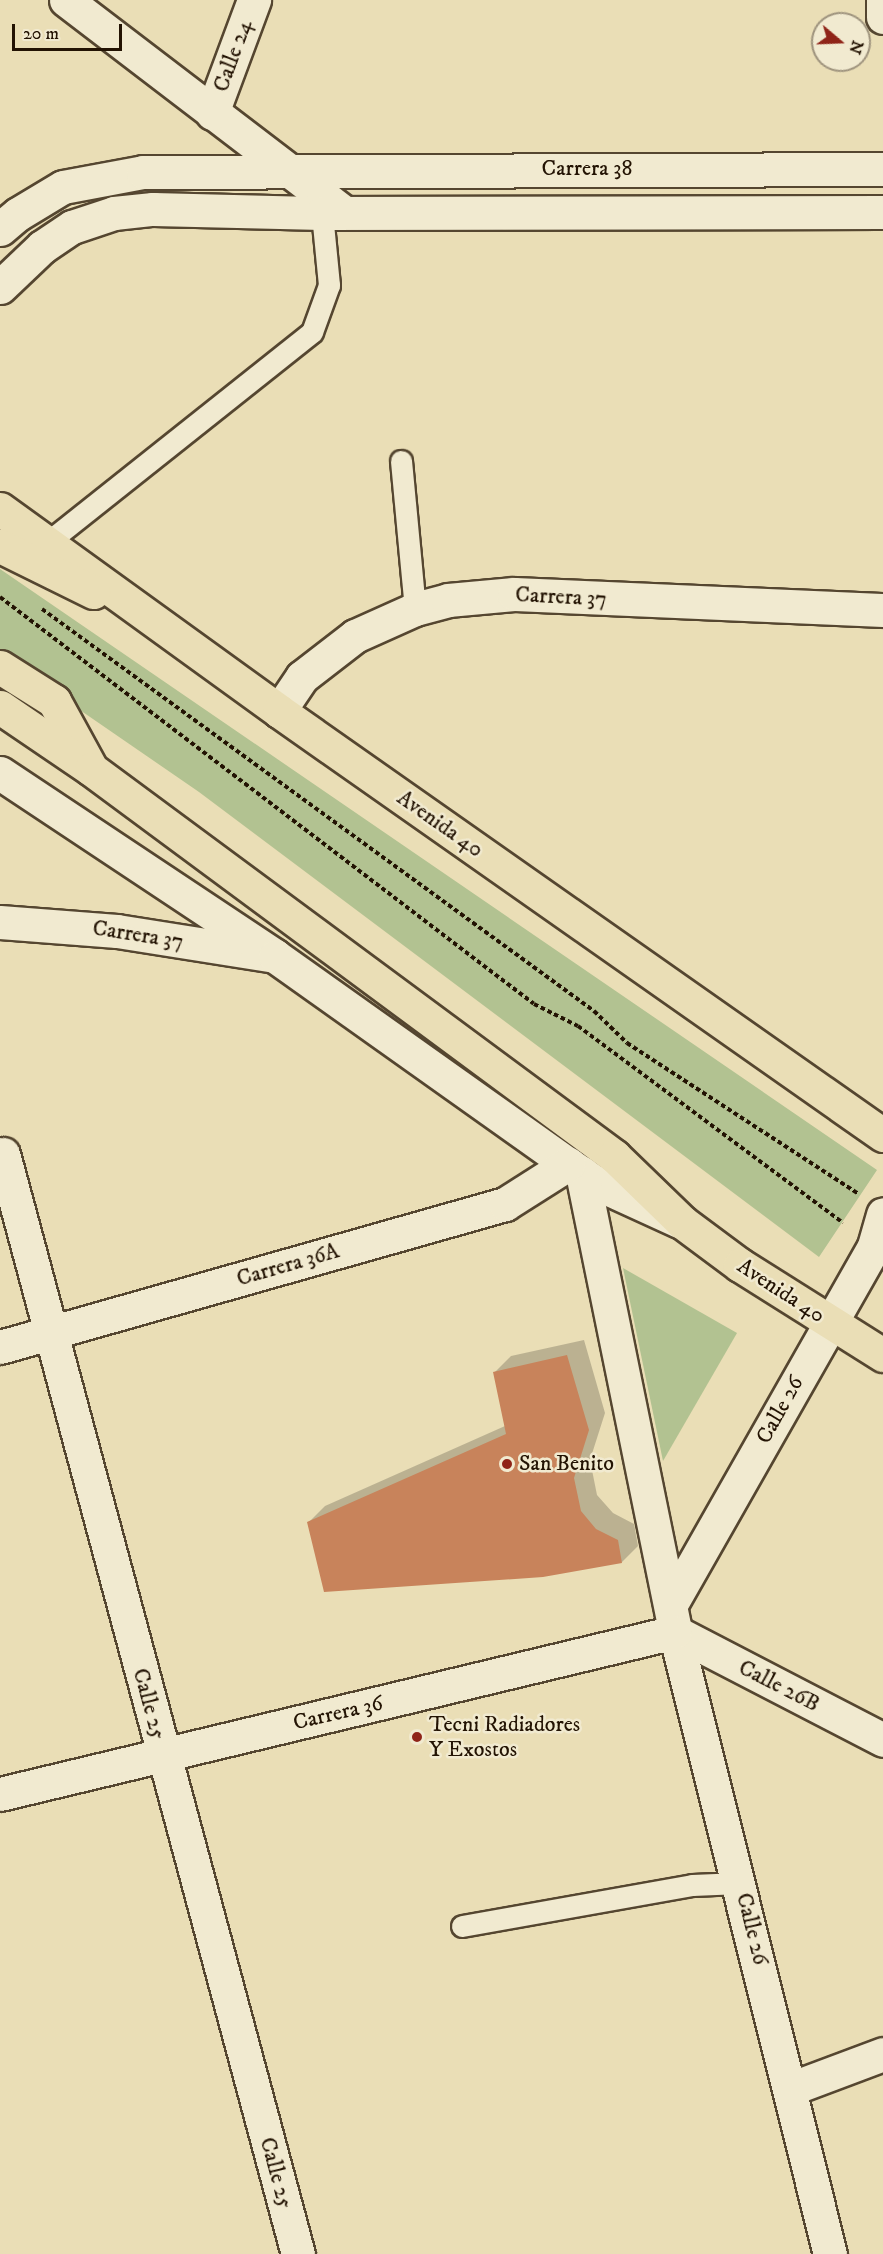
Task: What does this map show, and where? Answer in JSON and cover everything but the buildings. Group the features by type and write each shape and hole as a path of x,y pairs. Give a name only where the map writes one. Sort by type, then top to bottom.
{"highway":[{"name":"Avenida 40","path":"0,509 125,597 279,711 883,1135"},
{"path":"0,546 68,582 94,592 125,597"},
{"path":"0,667 54,701 91,769"},
{"name":"Avenida 40","path":"0,707 91,769 614,1156 682,1222 829,1323 883,1355"}],"street":[{"path":"66,0 212,113 290,169 333,213"},
{"name":"Calle 24","path":"212,113 254,0"},
{"path":"883,0 883,17"},
{"name":"Carrera 38","path":"0,229 18,214 63,188 104,176 143,172 290,169 883,170"},
{"name":"Carrera 38","path":"0,287 42,247 72,227 114,213 153,209 333,213 883,212"},
{"name":"Carrera 37","path":"279,711 302,677 327,655 365,631 415,609 459,598 514,594 883,610"},
{"name":"Avenida 40","path":"0,773 275,957 575,1169 682,1222"},
{"name":"Carrera 37","path":"0,922 96,928 275,957"},
{"name":"Calle 25","path":"3,1154 162,1755 298,2254"},
{"name":"Calle 26","path":"575,1169 673,1618 741,1883 830,2254"},
{"name":"Carrera 36A","path":"0,1347 505,1204 575,1169"},
{"name":"Calle 26","path":"673,1618 829,1323 874,1246 873,1205"},
{"name":"Calle 26B","path":"673,1618 883,1740"},
{"name":"Carrera 36","path":"0,1794 162,1755 673,1618"},
{"path":"790,2089 883,2054"}],"lane":[{"path":"48,542 312,332 328,285 333,213"},
{"path":"401,461 415,609"},
{"path":"462,1926 692,1886 741,1883"}],"path":[{"path":"0,597 378,889 534,1004 578,1026 874,1246"},
{"path":"38,606 585,1004 627,1043 873,1205"}],"green space":[{"path":"0,569 877,1170 819,1257 199,792 0,655"},
{"path":"623,1268 737,1333 663,1461"}],"place":[{"name":"San Benito","path":"507,1464"},
{"name":"Tecni Radiadores Y Exostos","path":"417,1737"}]}
